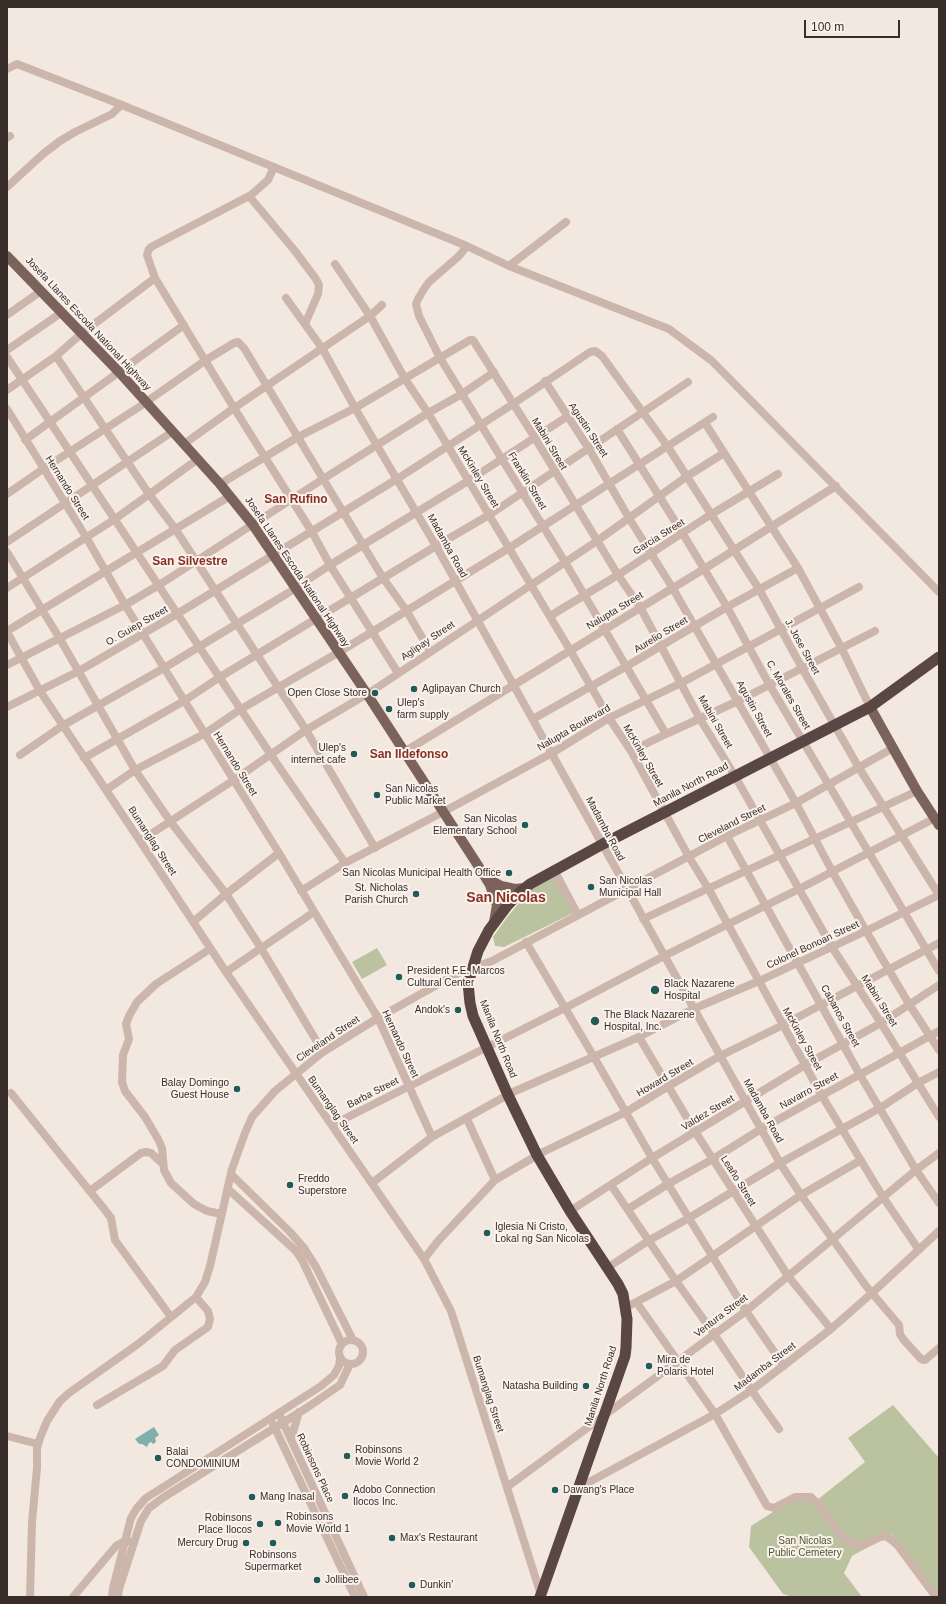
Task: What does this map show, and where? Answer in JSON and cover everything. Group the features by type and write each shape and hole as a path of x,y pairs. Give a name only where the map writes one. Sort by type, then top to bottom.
{"highway":[{"name":"Manila North Road","path":"541,1596 614,1389 626,1348 625,1308 623,1294 570,1211 537,1155 508,1095 473,1016 468,983 478,951 494,924 513,899 525,888 554,870 603,844 870,707 939,657"}],"main road":[{"name":"Josefa Llanes Escoda National Highway","path":"7,256 80,334 119,372 220,484 253,526 367,694 492,890 497,905 494,924"},
{"path":"870,707 917,790 937,821"},
{"name":"Josefa Llanes Escoda National Highway","path":"484,877 500,886 515,889 525,888"}],"street":[{"path":"7,69 17,64 121,105 467,246 509,266 662,326 673,332 712,361 939,592"},
{"path":"7,187 42,154 60,141 112,114 121,105"},
{"path":"274,167 268,180 249,196 151,247 147,255 155,278 312,532 330,565 398,673"},
{"path":"249,196 295,251 319,285 318,294 305,324"},
{"path":"509,266 566,222"},
{"name":"Franklin Street","path":"467,246 459,256 429,282 418,299 416,309 440,358 565,562 666,734"},
{"name":"McKinley Street","path":"335,264 370,316 405,379 428,413 550,616 609,718 631,751 822,1096 919,1250"},
{"path":"7,390 56,356 80,334 155,278"},
{"path":"7,314 40,291"},
{"name":"Madamba Road","path":"286,298 322,348 355,408 417,512 780,1163 832,1240 872,1293 899,1325 900,1334 903,1339 921,1359 925,1360 939,1348"},
{"path":"184,444 267,385 370,316 382,305"},
{"path":"7,350 61,313"},
{"path":"25,440 184,325"},
{"name":"Mabini Street","path":"440,358 470,340 475,342 618,575 640,607 700,719 760,820 832,947 858,986 939,1117"},
{"path":"7,494 146,403 206,360 238,342 244,348 267,385 342,512 383,578 406,610 430,651"},
{"name":"J. Jose Street","path":"545,381 590,352 595,351 602,356 668,447 710,515 759,589 859,768 939,895"},
{"path":"56,356 149,494 176,530 214,591 306,730 376,848"},
{"path":"7,357 345,864"},
{"path":"220,484 298,437 355,408 440,358"},
{"path":"7,665 60,639 160,586 323,479 428,413 462,394 494,372"},
{"name":"O. Guiep Street","path":"7,707 79,671 144,634 272,554 312,532 397,479 482,425 545,381"},
{"name":"Agustin Street","path":"545,381 610,483 629,518 652,553 717,663 866,931 909,1004 939,1050"},
{"path":"84,758 184,701 220,677 489,515 688,382"},
{"name":"Hernando Street","path":"7,410 64,504 86,537 125,605 234,780 378,1018 432,1138"},
{"path":"20,755 62,726 164,668 237,624 330,565 468,481 568,416"},
{"path":"106,790 135,770 204,734 241,710 456,581 713,417"},
{"path":"705,423 798,568 842,649 870,707"},
{"name":"C. Morales Street","path":"617,429 727,607 803,742 852,822 867,852 939,972"},
{"path":"7,542 172,432"},
{"name":"Aglipay Street","path":"140,841 234,780 306,730 367,694 477,621 629,518 658,496 724,453"},
{"path":"7,588 115,519 198,459"},
{"name":"Garcia Street","path":"550,616 778,474"},
{"name":"Nalupta Street","path":"404,752 672,587 704,569 836,486"},
{"path":"7,631 230,496"},
{"path":"7,552 79,671 135,770 170,821 226,894 261,948 323,1052"},
{"name":"Aurelio Street","path":"533,719 727,607 798,568"},
{"name":"Nalupta Boulevard","path":"301,891 345,864 552,753 609,718 681,683 859,587"},
{"name":"Bumanglag Street","path":"7,631 40,691 62,726 140,841 210,949 424,1260 452,1311 541,1596"},
{"path":"631,751 738,701 875,631"},
{"name":"Cleveland Street","path":"196,1297 205,1282 210,1266 231,1174 252,1117 275,1091 296,1073 323,1052 378,1018 458,973 492,961 728,836 796,803 893,748"},
{"path":"643,919 779,854 884,807 917,790"},
{"name":"Barba Street","path":"332,1125 566,1008 664,956 799,889 867,852 937,821"},
{"name":"Cabanos Street","path":"728,836 860,1074 916,1170 939,1203"},
{"path":"193,922 278,853"},
{"path":"554,870 578,915"},
{"name":"Colonel Bonoan Street","path":"508,1095 639,1037 694,1009 832,947 939,895"},
{"path":"226,972 314,912"},
{"path":"526,942 566,1008 652,1158 746,1311 784,1366"},
{"name":"Howard Street","path":"424,1260 438,1241 495,1180 537,1155 626,1112 720,1056 783,1026 939,943"},
{"path":"210,949 156,984 137,1002 128,1016 126,1024 129,1038 123,1055 123,1086 145,1117 158,1139 162,1148 163,1164 171,1183 194,1204 207,1211 221,1214"},
{"name":"Valdez Street","path":"570,1211 652,1158 696,1133 805,1065 881,1023 939,985"},
{"name":"Navarro Street","path":"628,1209 668,1184 713,1159 761,1128 939,1031"},
{"name":"Leaño Street","path":"639,1037 667,1087 755,1226 788,1276 831,1329"},
{"path":"607,1268 648,1241 780,1163 880,1108 918,1083 939,1072"},
{"path":"11,1093 111,1218 114,1237 117,1244 171,1317"},
{"path":"372,1183 432,1138 508,1095"},
{"path":"466,1119 495,1180"},
{"path":"90,1191 141,1152 151,1153 163,1164"},
{"name":"Ventura Street","path":"507,1487 746,1311 939,1152"},
{"path":"625,1308 676,1281 801,1195 861,1160"},
{"path":"231,1174 290,1232 304,1248 316,1267 353,1340 362,1347 363,1353 358,1362 350,1364 343,1362 338,1353 342,1344 353,1340"},
{"path":"611,1185 648,1241 780,1429"},
{"path":"228,1188 296,1251 302,1260 342,1344"},
{"name":"Madamba Street","path":"580,1487 715,1414 752,1390 831,1329 939,1231"},
{"path":"30,1597 32,1522 38,1444 48,1421 60,1401 138,1344 196,1297 208,1311 210,1319 208,1327 175,1350 163,1366 97,1405"},
{"path":"636,1303 715,1414 767,1506 774,1508 795,1497 810,1497 823,1509 840,1534 849,1543 862,1546 880,1537 886,1536 899,1547 936,1597"},
{"path":"112,1597 125,1540 132,1518 137,1508 146,1498 212,1457 327,1381 334,1375 340,1358"},
{"path":"118,1597 119,1589 141,1521 149,1508 340,1385 350,1364"},
{"path":"291,1439 299,1412"},
{"name":"Robinsons Place","path":"278,1413 364,1597"},
{"name":"Robinsons Place","path":"269,1418 275,1427 355,1597"},
{"path":"7,1436 38,1444"},
{"path":"262,1436 269,1436 281,1440"},
{"path":"212,1457 217,1465"},
{"path":"74,1597 116,1546 125,1540 135,1541"}],"green space":[{"path":"554,876 573,913 504,947 495,946 493,937 508,916 531,889"},
{"path":"377,948 387,965 362,979 352,962"},
{"name":"San Nicolas Public Cemetery","path":"893,1405 939,1458 939,1595 891,1534 852,1556 844,1573 862,1597 793,1597 783,1594 749,1547 751,1526 795,1498 817,1500 865,1462 848,1438"}],"water":[{"path":"154,1427 159,1435 155,1438 155,1443 149,1443 147,1447 139,1444 135,1439"}],"place":[{"name":"Aglipayan Church","path":"414,689"},
{"name":"Open Close Store","path":"375,693"},
{"name":"Ulep's farm supply","path":"389,709"},
{"name":"Ulep's internet cafe","path":"354,754"},
{"name":"San Nicolas Public Market","path":"377,795"},
{"name":"San Nicolas Elementary School","path":"525,825"},
{"name":"San Nicolas Municipal Health Office","path":"509,873"},
{"name":"San Nicolas Municipal Hall","path":"591,887"},
{"name":"St. Nicholas Parish Church","path":"416,894"},
{"name":"President F.E. Marcos Cultural Center","path":"399,977"},
{"name":"Black Nazarene Hospital","path":"655,990"},
{"name":"Andok's","path":"458,1010"},
{"name":"The Black Nazarene Hospital, Inc.","path":"595,1021"},
{"name":"Balay Domingo Guest House","path":"237,1089"},
{"name":"Freddo Superstore","path":"290,1185"},
{"name":"Iglesia Ni Cristo, Lokal ng San Nicolas","path":"487,1233"},
{"name":"Mira de Polaris Hotel","path":"649,1366"},
{"name":"Natasha Building","path":"586,1386"},
{"name":"Robinsons Movie World 2","path":"347,1456"},
{"name":"Balai CONDOMINIUM","path":"158,1458"},
{"name":"Dawang's Place","path":"555,1490"},
{"name":"Adobo Connection Ilocos Inc.","path":"345,1496"},
{"name":"Mang Inasal","path":"252,1497"},
{"name":"Robinsons Movie World 1","path":"278,1523"},
{"name":"Robinsons Place Ilocos","path":"260,1524"},
{"name":"Max's Restaurant","path":"392,1538"},
{"name":"Mercury Drug","path":"246,1543"},
{"name":"Robinsons Supermarket","path":"273,1543"},
{"name":"Jollibee","path":"317,1580"},
{"name":"Dunkin'","path":"412,1585"}],"district":[{"name":"San Rufino","path":"296,500"},
{"name":"San Silvestre","path":"190,562"},
{"name":"San Ildefonso","path":"409,755"},
{"name":"San Nicolas","path":"506,898"}]}
